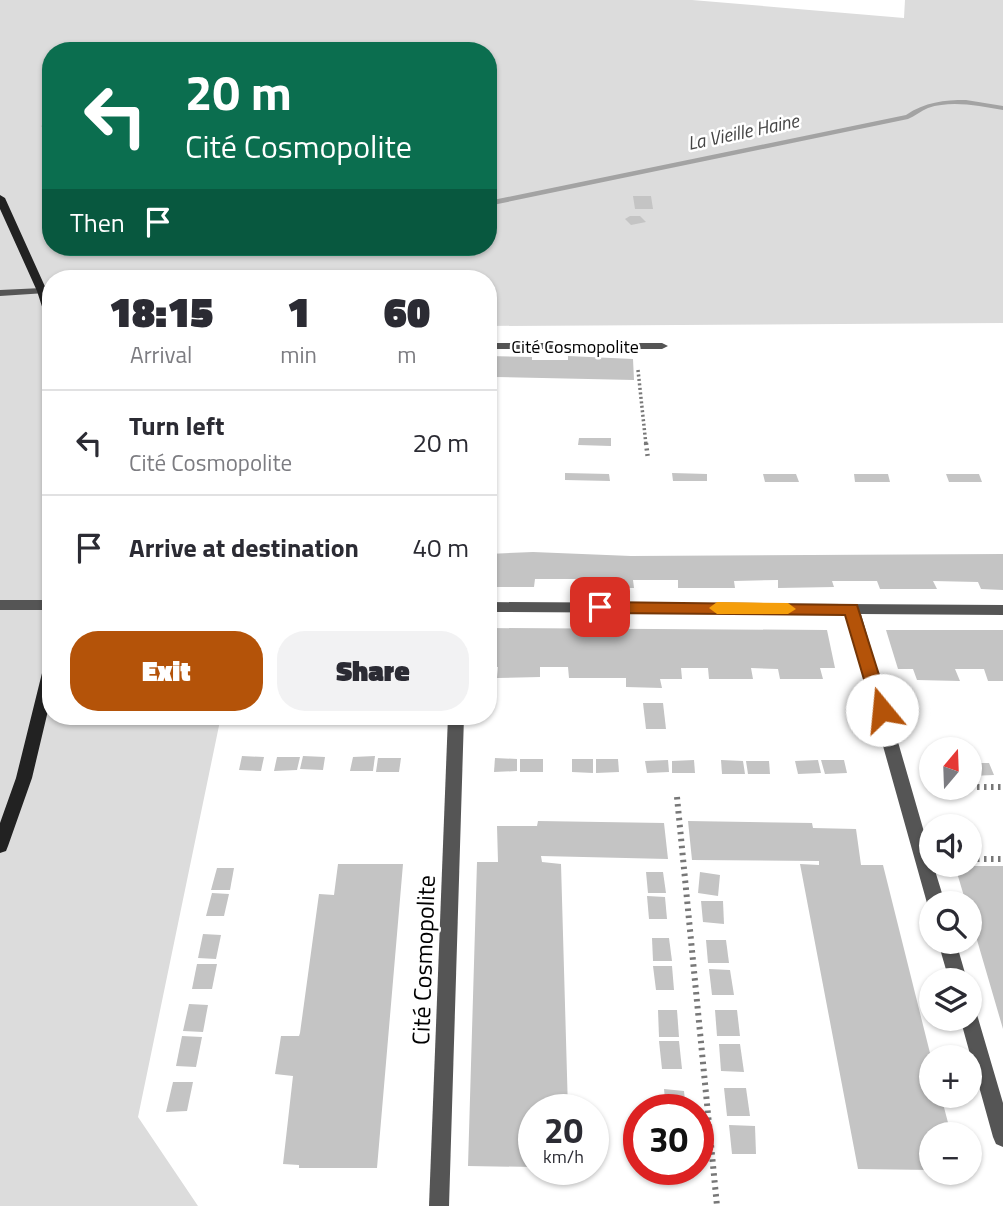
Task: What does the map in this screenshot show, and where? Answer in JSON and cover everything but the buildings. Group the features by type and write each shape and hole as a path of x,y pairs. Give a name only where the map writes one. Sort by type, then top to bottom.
{"main road":[{"path":"0,198 42,291"},
{"path":"0,846 24,778 42,703"}],"street":[{"path":"0,293 42,291"},
{"name":"Cité Cosmopolite","path":"497,346 663,346"},
{"path":"0,605 42,605"},
{"path":"497,607 1003,610"},
{"path":"852,609 933,891"},
{"name":"Cité Cosmopolite","path":"439,1206 456,725"},
{"path":"973,1031 1003,1137"}],"path":[{"path":"635,346 648,459"},
{"path":"982,787 1003,787"},
{"path":"677,797 718,1206"},
{"path":"982,859 1003,859"}],"shaded area":[{"path":"0,0 692,0 904,18 905,0 1003,0 1003,323 497,326 497,270 42,270 42,725 219,725 138,1117 198,1206 0,1206"}],"waterway":[{"name":"La Vieille Haine","path":"497,202 908,117 929,105 966,102 1003,108"}],"slow traffic":[{"path":"717,608 788,609"}],"route":[{"path":"600,607 852,609 882,710"}]}
